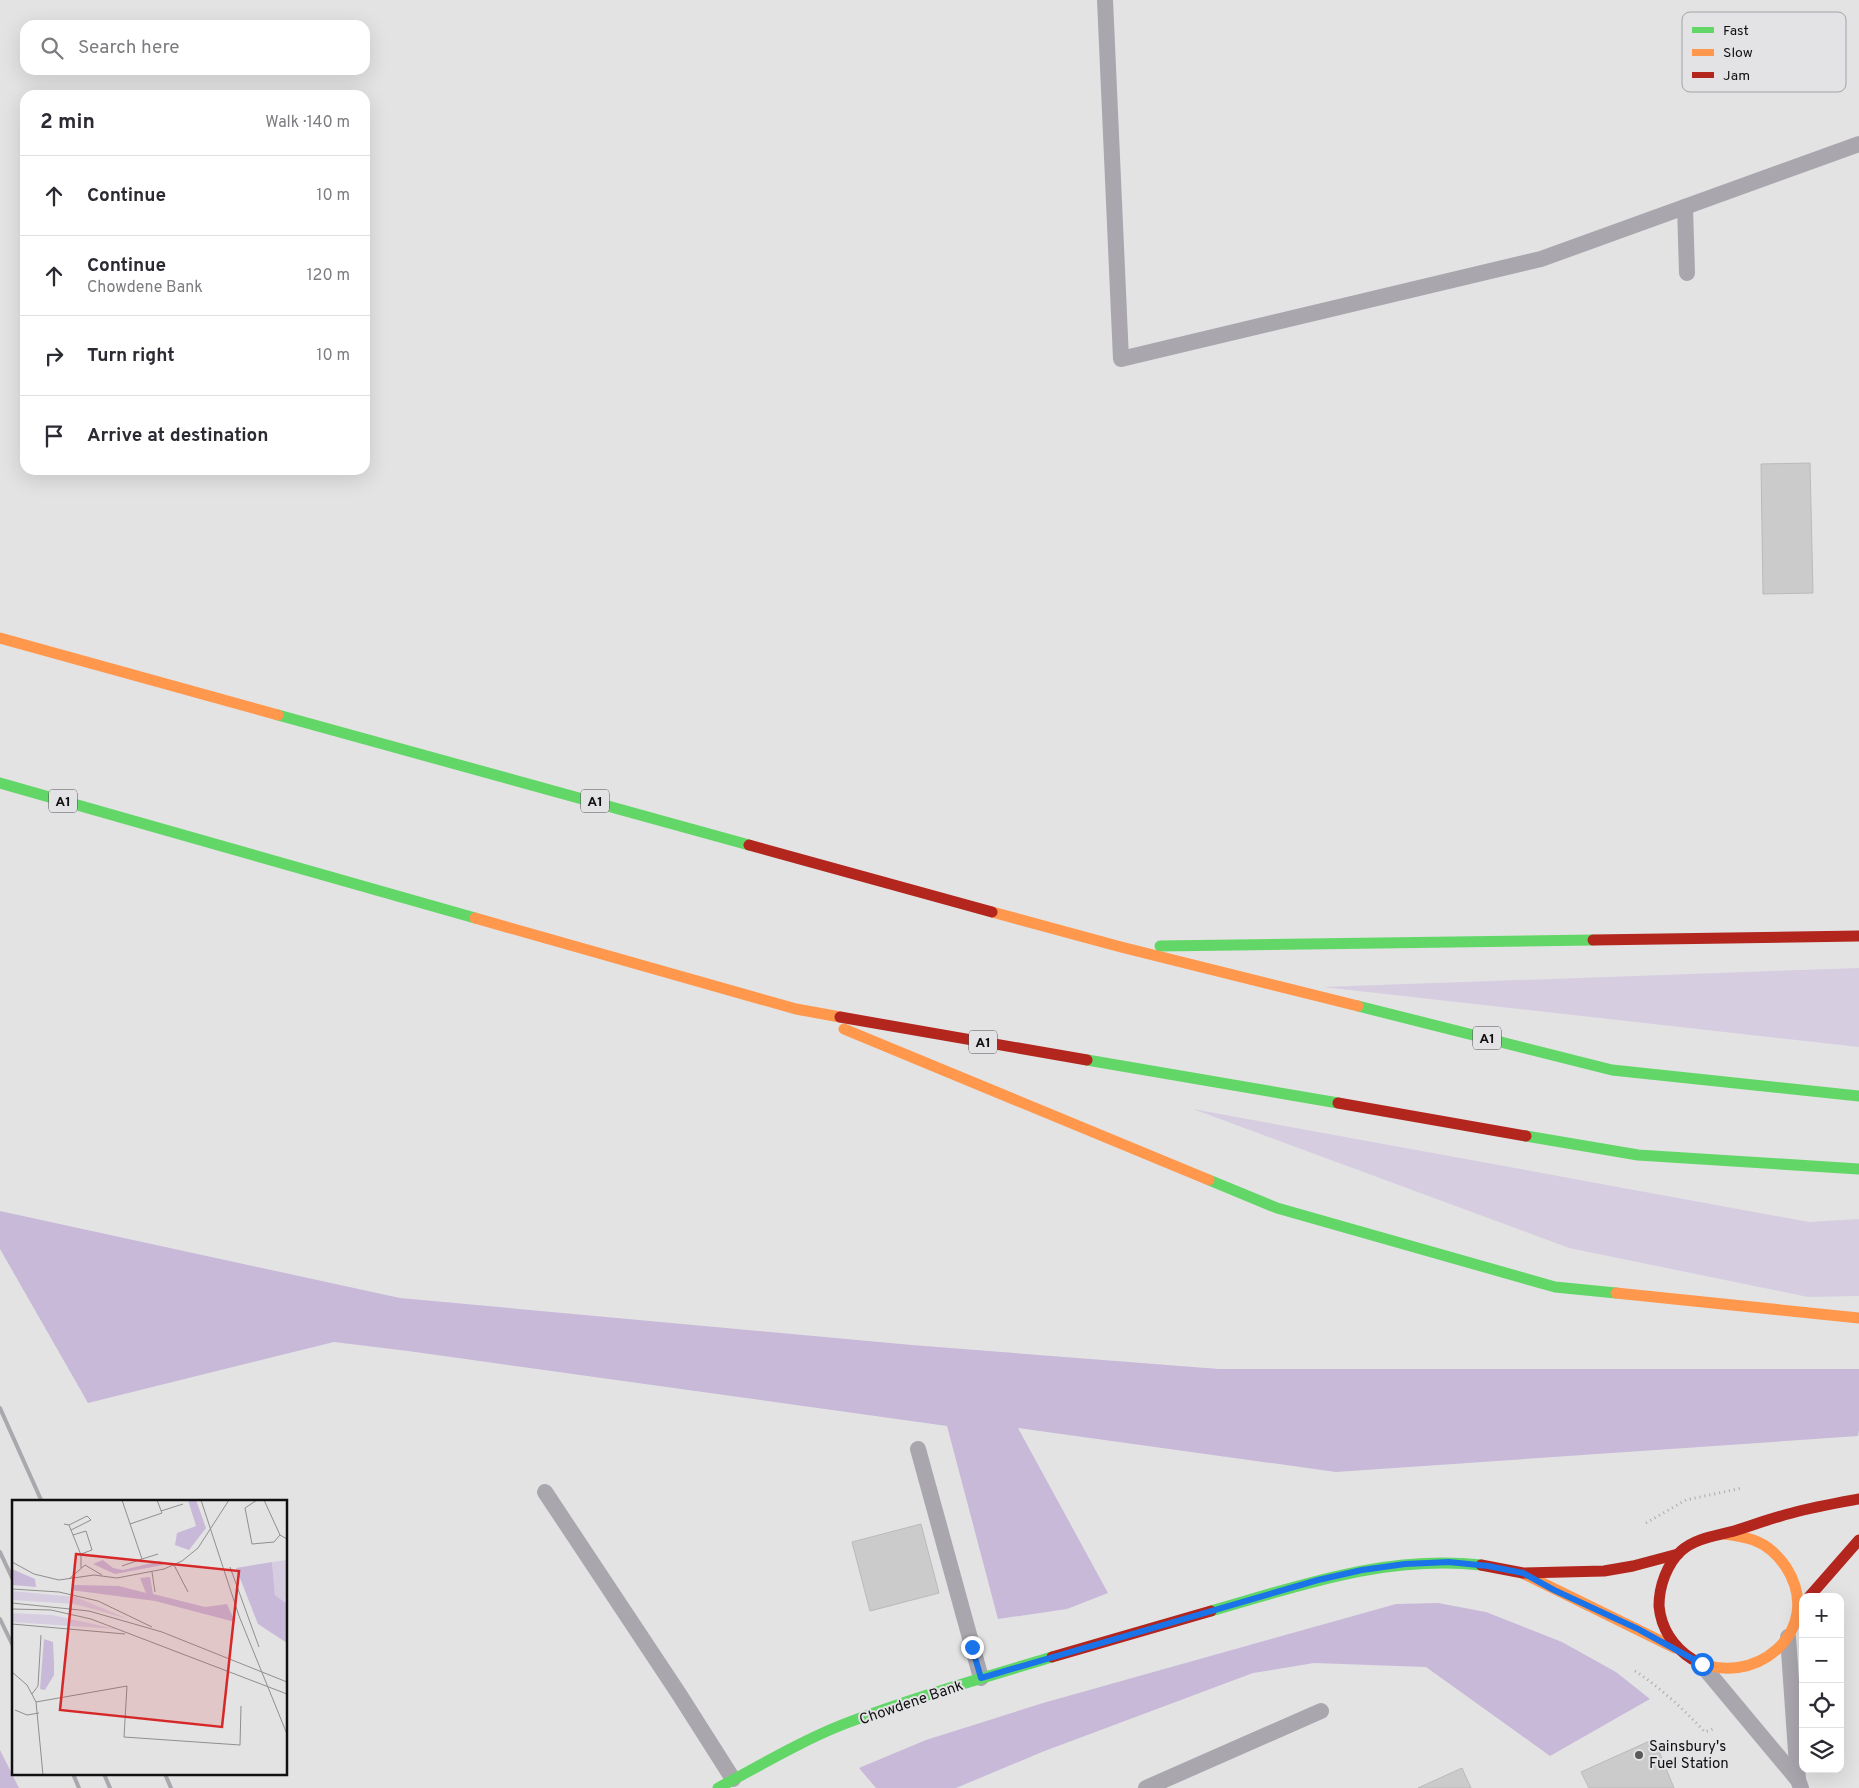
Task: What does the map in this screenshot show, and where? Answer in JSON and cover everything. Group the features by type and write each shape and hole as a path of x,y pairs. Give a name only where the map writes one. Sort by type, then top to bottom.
{"main road":[{"name":"A1","path":"0,638 69,655 1121,947 1612,1070 1859,1096"},
{"name":"A1","path":"0,783 796,1009 1638,1155 1859,1169"},
{"path":"1121,947 1859,936"},
{"path":"796,1009 1277,1208 1555,1287 1859,1318"},
{"path":"1799,1610 1788,1637 1770,1656 1757,1664 1744,1668 1715,1668 1702,1664 1675,1648 1661,1621 1660,1591 1678,1554 1702,1539 1725,1534 1782,1516 1859,1499"},
{"path":"1725,1534 1746,1537 1760,1542 1774,1551 1792,1579 1799,1604"},
{"path":"1813,1593 1859,1540"},
{"name":"Chowdene Bank","path":"718,1788 793,1748 844,1725 981,1678 1318,1580 1362,1570 1405,1564 1449,1562 1488,1566 1523,1573 1604,1571 1633,1566 1678,1554"},
{"name":"Chowdene Bank","path":"1523,1573 1554,1590 1675,1648"}],"lane":[{"path":"1105,0 1121,359 1541,259 1859,144"},
{"path":"1684,207 1688,273"},
{"path":"918,1449 981,1678"},
{"path":"545,1492 733,1779"},
{"path":"1788,1637 1800,1784"},
{"path":"1702,1664 1800,1784"},
{"path":"1146,1788 1321,1711"}],"path":[{"path":"1634,1670 1655,1684 1705,1732"}],"shaded area":[{"path":"1859,968 1859,1047 1323,987"},
{"path":"1193,1109 1809,1222 1859,1219 1859,1296 1808,1297 1569,1248"},
{"path":"0,1211 400,1298 912,1345 1219,1369 1859,1369 1859,1430 1858,1436 1336,1472 1018,1428 1108,1593 1067,1609 998,1619 947,1426 334,1342 88,1403 0,1249"},
{"path":"1438,1603 1486,1612 1562,1642 1616,1672 1650,1699 1550,1756 1426,1667 1314,1663 1253,1673 1042,1752 956,1788 876,1788 859,1768 926,1740 1043,1703 1396,1604"},
{"path":"0,1750 19,1788 0,1788"}],"building":[{"path":"1810,463 1813,593 1763,594 1761,464"},
{"path":"921,1524 939,1593 870,1611 852,1542"},
{"name":"Sainsbury's Fuel Station","path":"1654,1739 1674,1788 1589,1788 1581,1772"},
{"path":"1462,1768 1471,1788 1418,1788"}],"railway":[{"path":"0,1408 41,1500"},
{"path":"0,1552 12,1578"},
{"path":"0,1619 12,1644"},
{"path":"74,1776 79,1788"},
{"path":"105,1776 110,1788"},
{"path":"166,1776 171,1788"}],"traffic: fast":[{"path":"278,715 749,845"},
{"path":"0,783 475,918"},
{"path":"1160,946 1593,940"},
{"path":"1358,1006 1612,1070 1859,1096"},
{"path":"1087,1060 1338,1103"},
{"path":"1526,1136 1638,1155 1859,1169"},
{"path":"1209,1180 1277,1208 1555,1287 1616,1293"},
{"path":"1211,1611 1311,1582 1377,1568 1411,1564 1481,1565"},
{"path":"718,1788 796,1746 844,1724 921,1697 1052,1657"}],"traffic: slow":[{"path":"0,638 278,715"},
{"path":"992,912 1121,947 1358,1006"},
{"path":"475,918 796,1009 840,1017"},
{"path":"844,1029 1209,1180"},
{"path":"1616,1293 1859,1318"},
{"path":"1692,1659 1715,1667 1738,1668 1759,1661 1777,1649 1790,1633 1797,1613 1796,1591 1786,1567 1777,1556 1754,1540 1725,1534"},
{"path":"1524,1574 1675,1648"}],"traffic: jam":[{"path":"749,845 992,912"},
{"path":"1593,940 1859,936"},
{"path":"840,1017 1087,1060"},
{"path":"1338,1103 1526,1136"},
{"path":"1692,1659 1679,1649 1669,1636 1662,1622 1659,1606 1660,1591 1665,1576 1672,1562 1681,1551 1699,1540 1777,1517 1859,1499"},
{"path":"1813,1593 1859,1540"},
{"path":"1481,1565 1523,1573 1604,1571 1633,1566 1678,1554"},
{"path":"1052,1657 1211,1611"}],"place":[{"name":"Sainsbury's Fuel Station","path":"1639,1755"}],"route":[{"path":"972,1647 981,1678 1318,1580 1362,1570 1405,1564 1449,1562 1488,1566 1523,1573 1554,1590 1638,1629 1702,1664"}]}
